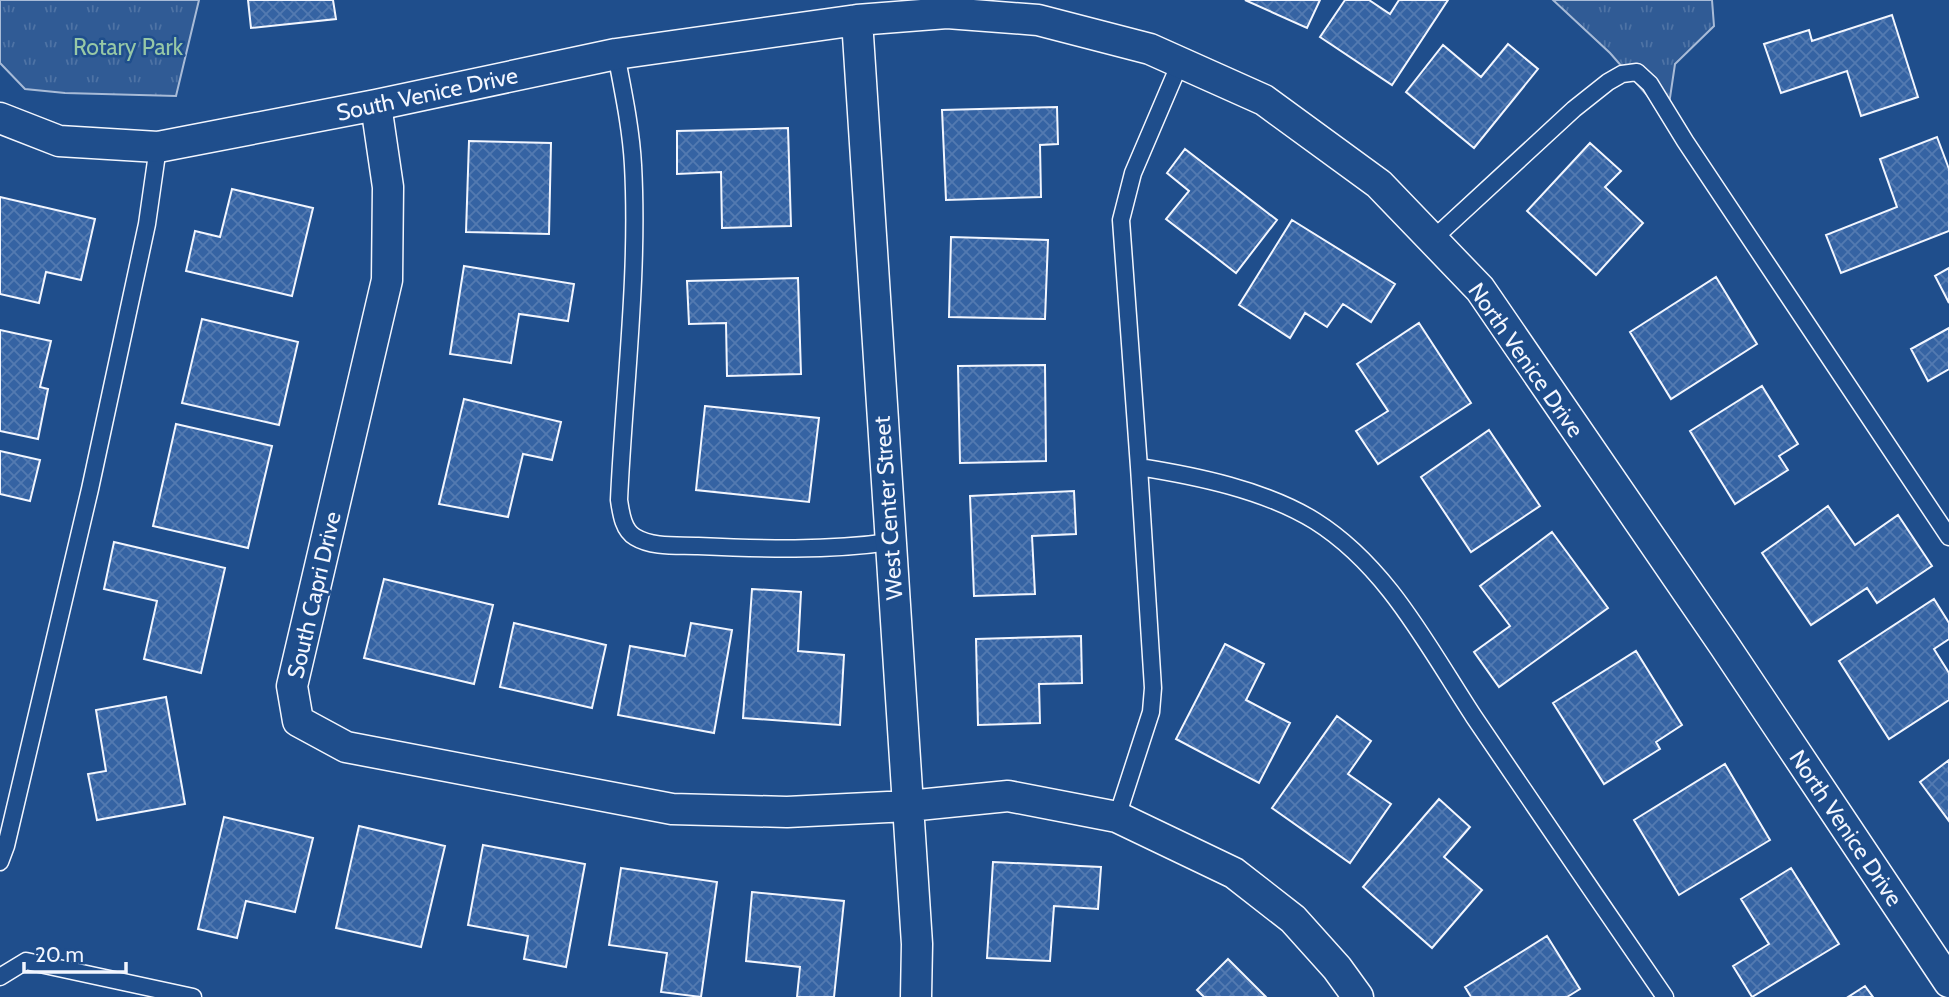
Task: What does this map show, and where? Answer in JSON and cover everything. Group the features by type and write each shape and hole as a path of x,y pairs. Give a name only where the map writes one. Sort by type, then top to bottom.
{"street":[{"name":"North Venice Drive","path":"857,20 947,13 1038,20 1150,50 1264,100 1379,184 1480,289 1731,656 1949,982"},
{"name":"South Venice Drive","path":"0,118 59,141 158,147 376,105 616,54 857,20"},
{"name":"West Center Street","path":"857,20 917,944 916,997"},
{"name":"South Capri Drive","path":"376,105 388,187 387,279 292,686 298,721 346,747 672,809 787,812 908,806"},
{"path":"908,806 1008,796 1117,817 1234,873 1293,919 1338,968 1358,997"}],"lane":[{"path":"616,54 626,105 634,210 633,277 619,500 624,525 633,537 664,544 752,549 849,548 890,542"},
{"path":"1117,817 1151,712 1152,700 1121,220 1133,173 1180,63"},
{"path":"1432,240 1574,109 1615,78 1637,72 1650,84 1685,141 1949,537"},
{"path":"0,862 90,489 147,224 158,147"},
{"path":"1139,467 1191,475 1270,501 1314,520 1345,543 1380,579 1411,619 1472,714 1665,997"},
{"path":"0,977 26,961 193,997"}],"green space":[{"name":"Rotary Park","path":"0,0 199,0 176,96 65,93 25,89 0,63"},
{"path":"1553,0 1712,0 1714,26 1675,64 1667,118 1610,53"}],"building":[{"path":"248,0 333,0 336,19 251,28"},
{"path":"1245,0 1320,0 1307,28"},
{"path":"1345,0 1369,0 1390,14 1399,0 1448,0 1392,85 1320,37"},
{"path":"1892,15 1918,97 1861,116 1847,71 1781,93 1764,44 1809,30 1812,41"},
{"path":"1508,44 1538,69 1474,148 1406,92 1443,45 1481,77"},
{"path":"1057,107 1058,144 1040,145 1041,197 946,200 942,110"},
{"path":"788,128 791,226 722,228 721,172 677,174 677,131"},
{"path":"1937,137 1949,169 1949,231 1841,273 1826,235 1897,207 1880,159"},
{"path":"469,141 551,143 549,234 466,232"},
{"path":"1590,143 1621,171 1605,187 1643,223 1596,275 1527,211"},
{"path":"1185,149 1277,220 1236,273 1166,219 1189,191 1167,173"},
{"path":"232,189 313,208 292,296 186,271 195,231 220,237"},
{"path":"0,197 95,219 81,280 46,272 39,303 0,294"},
{"path":"1292,220 1395,284 1371,322 1343,304 1327,327 1305,313 1290,338 1239,305"},
{"path":"951,237 1048,240 1045,319 949,317"},
{"path":"464,266 574,284 568,321 519,314 511,363 450,354"},
{"path":"1949,268 1949,303 1935,276"},
{"path":"1716,277 1757,344 1671,399 1630,332"},
{"path":"798,278 801,374 727,376 726,323 689,324 687,281"},
{"path":"202,319 298,342 279,425 182,403"},
{"path":"1419,323 1471,403 1378,464 1356,431 1388,411 1357,364"},
{"path":"1949,328 1949,369 1928,381 1911,349"},
{"path":"0,330 51,341 40,387 48,389 38,439 0,431"},
{"path":"1045,365 1046,461 960,463 958,366"},
{"path":"1762,386 1798,444 1779,456 1788,470 1735,504 1690,431"},
{"path":"464,399 561,422 552,460 523,454 508,517 439,504"},
{"path":"705,406 819,418 809,502 696,490"},
{"path":"176,424 272,446 248,548 153,526"},
{"path":"1489,430 1540,506 1471,552 1421,477"},
{"path":"0,451 40,460 30,501 0,494"},
{"path":"1074,491 1076,534 1032,536 1035,594 974,596 970,496"},
{"path":"1828,506 1855,545 1898,515 1932,566 1877,603 1867,588 1811,625 1762,553"},
{"path":"1552,532 1608,608 1499,687 1474,652 1510,626 1480,586"},
{"path":"114,542 225,568 201,673 144,659 157,601 104,589"},
{"path":"384,579 493,605 474,684 364,658"},
{"path":"752,589 801,592 798,651 844,655 840,725 743,718"},
{"path":"1934,599 1949,623 1949,639 1934,649 1949,673 1949,700 1889,739 1839,661"},
{"path":"514,623 606,645 592,708 500,687"},
{"path":"691,623 732,630 714,733 618,715 630,646 685,656"},
{"path":"1081,636 1082,683 1039,684 1040,723 978,725 976,639"},
{"path":"1225,644 1264,664 1246,700 1290,723 1259,783 1176,739"},
{"path":"1636,651 1682,725 1656,742 1660,749 1604,784 1553,703"},
{"path":"166,697 185,804 97,820 88,774 106,771 96,710"},
{"path":"1337,716 1371,741 1348,774 1391,804 1350,863 1272,808"},
{"path":"1949,760 1949,821 1920,782"},
{"path":"1725,764 1770,840 1679,895 1634,820"},
{"path":"1439,799 1470,827 1444,857 1482,890 1432,948 1363,887"},
{"path":"224,817 313,838 295,912 246,901 237,938 198,929"},
{"path":"359,826 445,846 421,947 336,928"},
{"path":"483,845 585,864 566,967 524,959 528,936 468,925"},
{"path":"993,862 1101,867 1098,909 1054,906 1050,961 987,958"},
{"path":"621,868 717,882 701,997 661,992 667,953 609,945"},
{"path":"1791,868 1839,944 1752,997 1733,966 1769,944 1741,899"},
{"path":"752,892 844,901 834,997 797,997 800,967 746,961"},
{"path":"1547,936 1580,989 1567,997 1471,997 1465,987"},
{"path":"1228,959 1266,997 1204,997 1197,990"},
{"path":"1865,986 1873,997 1848,997"}]}
